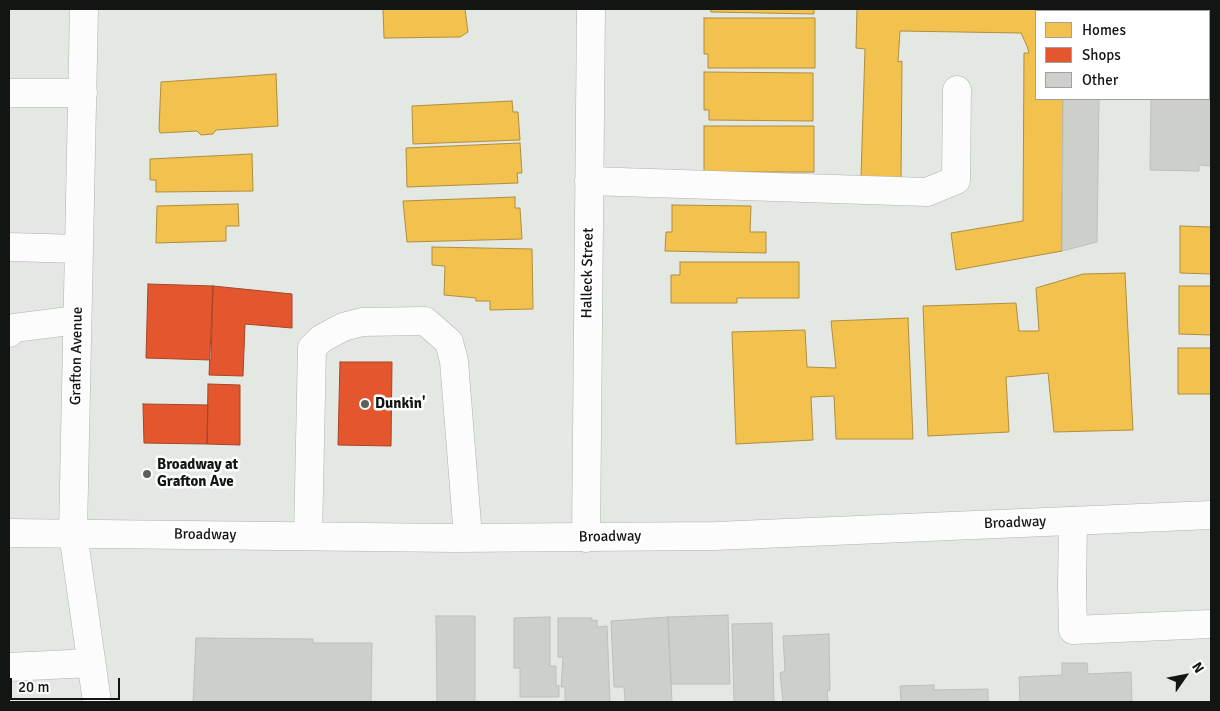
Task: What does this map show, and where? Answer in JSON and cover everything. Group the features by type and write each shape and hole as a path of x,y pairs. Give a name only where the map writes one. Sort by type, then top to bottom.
{"street":[{"name":"Grafton Avenue","path":"84,9 73,533 97,702"},
{"name":"Halleck Street","path":"586,538 591,9"},
{"path":"589,181 927,192 956,180 957,90"},
{"path":"9,93 82,93"},
{"path":"9,247 79,249"},
{"path":"9,333 14,328 77,320"},
{"path":"308,536 312,348 322,339 343,327 362,322 425,321 449,342 454,361 468,538"},
{"name":"Broadway","path":"9,533 468,538 715,536 1211,514"},
{"path":"1073,521 1073,630 1211,624"},
{"path":"9,667 92,663"}],"building: Homes":[{"path":"383,9 465,9 468,32 460,37 384,38"},
{"path":"710,9 814,9 814,14 711,12"},
{"path":"857,9 1064,9 1035,10 1035,100 1063,100 1062,251 956,270 951,233 1023,221 1024,53 1029,53 1021,33 900,31 898,62 902,61 901,180 861,177 865,49 856,48"},
{"path":"704,18 815,18 815,68 708,68 708,54 704,54"},
{"path":"704,72 813,73 813,121 709,120 709,110 704,110"},
{"path":"276,74 278,126 216,130 213,134 201,135 197,131 160,133 161,82"},
{"path":"512,101 513,112 518,112 520,140 413,144 412,106"},
{"path":"704,126 814,126 814,172 704,172"},
{"path":"520,143 522,173 517,173 518,183 407,187 406,148"},
{"path":"252,154 253,191 156,192 156,180 150,180 150,159"},
{"path":"515,197 515,208 520,208 522,239 407,242 403,201"},
{"path":"238,204 239,226 226,226 226,241 156,243 157,206"},
{"path":"672,205 751,206 750,232 766,232 766,253 665,251 666,232 672,232"},
{"path":"1180,226 1211,227 1211,274 1180,273"},
{"path":"432,247 532,249 533,309 490,310 490,301 476,301 476,298 444,295 445,266 432,265"},
{"path":"680,262 799,262 799,298 737,298 737,303 671,303 671,275 680,275"},
{"path":"1125,273 1133,430 1054,432 1048,373 1006,377 1009,432 928,436 923,306 1016,303 1019,331 1039,331 1036,288 1083,274"},
{"path":"1179,286 1211,286 1211,335 1179,334"},
{"path":"908,318 913,439 836,439 834,396 811,397 813,440 736,444 732,332 805,330 807,367 836,368 831,321"},
{"path":"1178,348 1211,348 1211,394 1178,394"}],"building: Shops":[{"path":"148,284 213,286 211,360 146,358"},
{"path":"213,286 292,294 292,328 245,324 243,376 209,375"},
{"name":"Dunkin'","path":"340,362 392,362 391,446 338,445"},
{"path":"208,384 240,385 240,445 207,444"},
{"path":"143,404 208,405 207,444 144,443"}],"building: Other":[{"path":"1211,9 1211,51 1210,10 1177,10"},
{"path":"1211,92 1211,166 1199,165 1199,171 1150,170 1151,100 1210,100"},
{"path":"1063,100 1099,100 1097,242 1062,251"},
{"path":"728,615 730,684 671,684 668,617"},
{"path":"436,616 475,616 475,702 437,702"},
{"path":"550,617 550,666 556,666 556,687 559,685 559,697 520,697 520,668 514,668 514,618"},
{"path":"668,617 672,702 625,702 624,687 614,687 611,621"},
{"path":"558,618 592,618 592,621 597,620 597,627 607,626 610,702 565,702 565,687 561,687 563,657 558,657"},
{"path":"772,623 774,702 734,702 732,624"},
{"path":"829,634 830,691 827,690 828,702 783,702 780,673 785,671 783,636"},
{"path":"196,638 313,639 313,643 372,643 371,702 193,702"},
{"path":"1062,663 1087,663 1088,674 1131,672 1132,702 1020,702 1019,677 1062,675"},
{"path":"934,685 934,690 988,689 988,702 901,702 900,686"}],"place":[{"name":"Dunkin'","path":"365,404"},
{"name":"Broadway at Grafton Ave","path":"147,474"}]}
